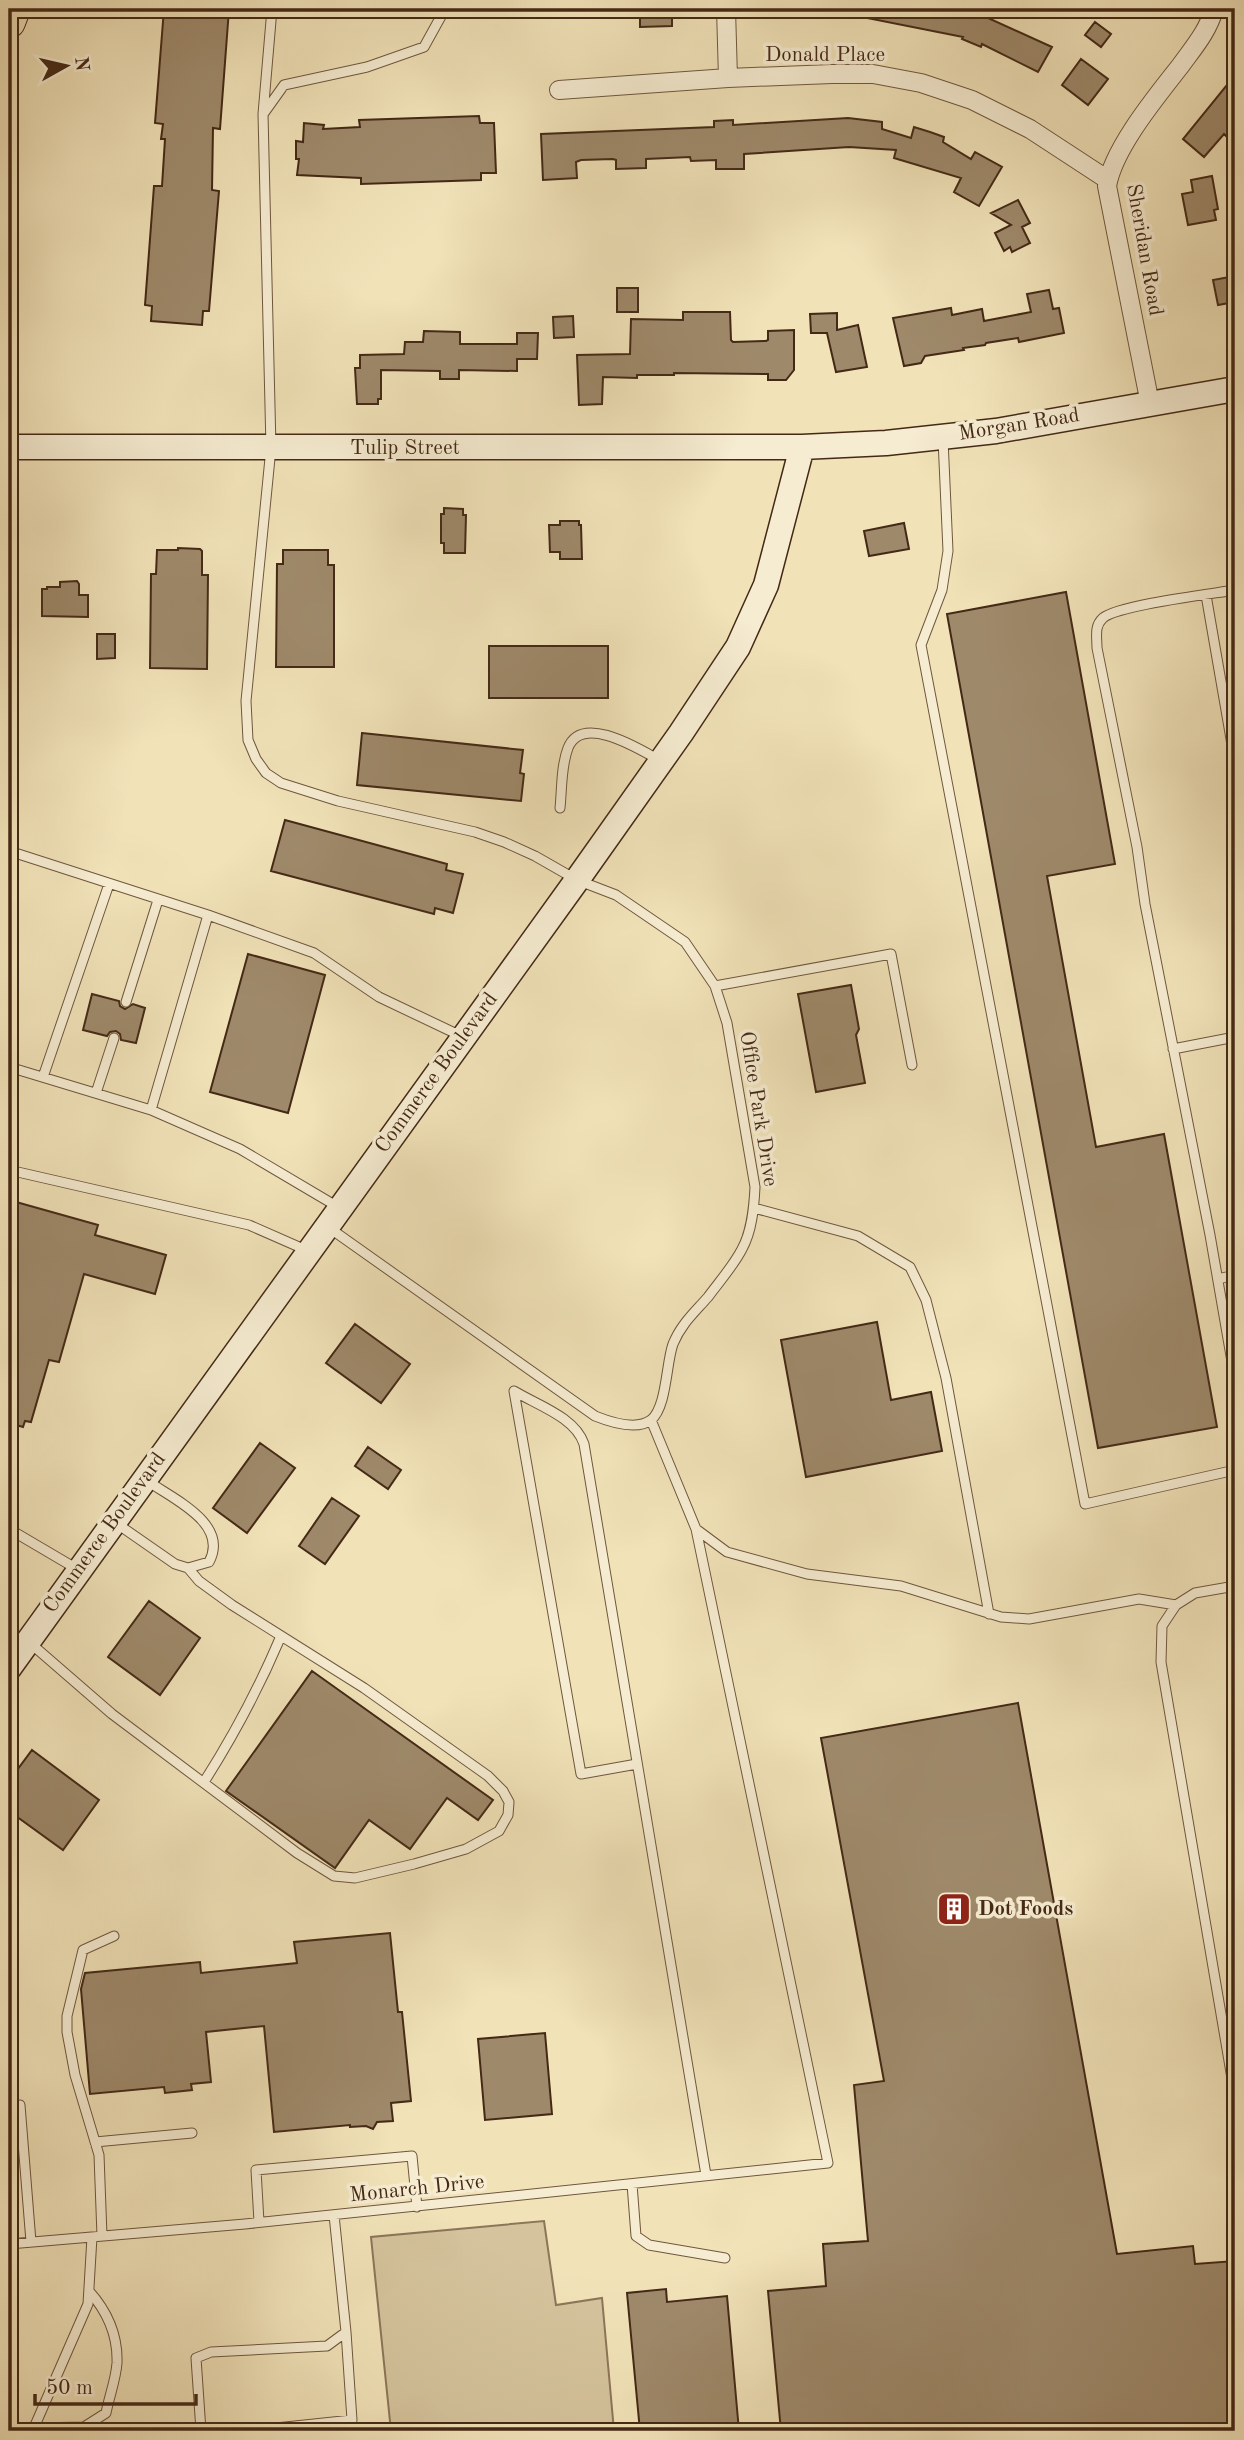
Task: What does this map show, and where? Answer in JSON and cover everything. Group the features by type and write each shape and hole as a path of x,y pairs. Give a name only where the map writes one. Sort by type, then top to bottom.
{"highway":[{"path":"9,22 14,9"}],"street":[{"path":"726,9 728,78"},
{"name":"Sheridan Road","path":"1150,404 1107,186 1119,152 1158,94 1204,34 1214,9"},
{"name":"Donald Place","path":"559,90 728,78 873,75 921,83 972,100 1030,129 1108,180"},
{"name":"Morgan Road","path":"802,447 886,443 996,431 1235,389"},
{"name":"Tulip Street","path":"9,447 802,447"},
{"name":"Commerce Boulevard","path":"9,1668 577,880 738,647 766,585 802,447"}],"lane":[{"name":"Office Park Drive","path":"272,9 263,114 271,447 246,701 248,740 266,772 281,783 338,801 475,832 535,856 577,880 615,895 685,942 715,986 727,1023 755,1187 754,1208 743,1248 707,1298 685,1321 673,1344 661,1405 651,1420"},
{"path":"263,114 284,85 367,67 424,47 445,9"},
{"path":"943,437 948,551 942,590 921,645 1085,1504 1235,1470"},
{"path":"1235,590 1133,607 1104,617 1096,628 1097,648 1137,847 1145,904 1235,1379"},
{"path":"1206,594 1235,762"},
{"path":"559,808 567,751 572,740 578,736 595,733 615,738 661,761"},
{"path":"9,851 208,915 314,953 379,997 463,1037"},
{"path":"43,1077 109,884"},
{"path":"126,1002 159,900"},
{"path":"151,1110 208,915"},
{"path":"715,986 891,954 912,1065"},
{"path":"1173,1049 1235,1037"},
{"path":"96,1093 114,1038"},
{"path":"9,1067 151,1110 240,1149 595,1416 617,1425 651,1420 696,1529 727,1552 807,1574 901,1586 1001,1617 1029,1619 1139,1599 1176,1605"},
{"path":"1235,1090 1235,1105"},
{"path":"9,1170 249,1225 308,1251"},
{"path":"754,1208 858,1236 910,1267 926,1300 946,1378 989,1614"},
{"path":"1218,1279 1235,1275"},
{"path":"637,1764 581,1774 514,1391 569,1423 580,1433 584,1444 706,2175"},
{"path":"144,1479 204,1522 211,1532 215,1552 209,1562 188,1568"},
{"path":"28,1641 112,1714 298,1853 334,1876 355,1878 466,1849 499,1831 508,1815 509,1802 503,1791 488,1776 364,1688 199,1581 188,1568 175,1564 114,1521"},
{"path":"9,1529 78,1570"},
{"name":"Monarch Drive","path":"9,2244 417,2207 828,2163 696,1529"},
{"path":"1235,1586 1195,1593 1176,1605 1162,1626 1161,1662 1235,2096"},
{"path":"204,1782 234,1735 281,1636"},
{"path":"89,2291 102,2306 111,2324 117,2362 106,2413 84,2427 33,2430 88,2304 89,2291 97,2236 99,2155 75,2075 67,2032 67,2016 83,1950 114,1936"},
{"path":"20,2105 31,2242"},
{"path":"95,2142 192,2133"},
{"path":"259,2222 256,2170 412,2156 417,2207"},
{"path":"632,2184 636,2236 649,2245 725,2258"},
{"path":"246,2431 352,2420 334,2215"},
{"path":"201,2431 196,2358 211,2352 327,2346 346,2332"}],"shaded area":[{"path":"544,2221 556,2305 602,2298 614,2431 391,2431 371,2237"}],"building":[{"path":"164,9 229,9 220,129 213,128 212,190 219,191 209,311 203,311 202,325 151,321 152,306 145,305 154,186 162,186 165,139 161,139 163,124 155,123"},
{"path":"640,9 672,9 672,26 640,27"},
{"path":"863,9 979,9 977,13 1052,47 1038,72 982,44 981,47 962,39 963,37 862,17"},
{"path":"1095,22 1111,34 1101,47 1085,35"},
{"path":"1081,59 1108,79 1088,105 1062,85"},
{"path":"1235,75 1235,125 1204,157 1183,139"},
{"path":"479,116 480,123 494,123 496,173 481,173 481,180 361,184 361,178 297,175 299,159 296,159 296,141 303,142 304,123 324,125 323,129 360,127 359,120"},
{"path":"848,118 882,122 882,129 911,138 914,127 930,132 944,137 943,142 971,159 975,152 1002,167 979,206 954,192 961,178 894,158 896,150 849,147 744,154 744,169 716,169 716,160 691,161 690,157 646,159 646,168 616,169 616,160 613,159 581,160 576,162 577,178 543,180 541,134 714,127 714,121 733,120 733,125"},
{"path":"1212,176 1218,209 1214,210 1216,220 1188,225 1182,194 1193,192 1191,180"},
{"path":"1018,200 1030,223 1022,227 1030,243 1012,252 1010,247 1004,251 995,233 1011,225 991,213"},
{"path":"1235,276 1235,302 1218,305 1213,280"},
{"path":"617,288 638,288 638,312 617,312"},
{"path":"1049,290 1053,309 1059,308 1064,333 1019,342 1018,338 986,343 963,348 964,350 925,356 921,363 904,366 893,318 951,308 952,315 982,309 984,321 1031,312 1027,294"},
{"path":"683,312 730,312 733,342 766,341 768,331 794,330 794,370 786,380 768,380 768,374 674,373 637,375 637,378 603,377 602,404 579,405 577,355 630,354 631,319 683,320"},
{"path":"837,313 837,330 858,325 867,367 836,372 827,333 811,333 810,314"},
{"path":"573,316 574,337 554,338 553,317"},
{"path":"424,331 460,332 460,344 517,344 517,333 538,333 537,359 517,359 517,371 459,370 459,379 440,379 440,371 381,370 381,399 378,399 378,404 357,404 355,368 360,368 360,355 404,354 405,342 423,342"},
{"path":"444,508 463,509 463,515 466,515 465,553 444,553 444,543 441,543 441,514 444,514"},
{"path":"560,521 579,521 582,559 560,559 560,552 550,552 549,525 560,525"},
{"path":"904,523 909,549 869,556 864,531"},
{"path":"200,549 202,575 208,575 207,669 150,668 151,574 156,574 157,550"},
{"path":"283,550 328,550 328,565 334,565 334,667 276,667 277,564 283,564"},
{"path":"77,581 79,595 88,595 88,617 42,616 42,589 60,587 60,582"},
{"path":"1066,592 1115,864 1047,876 1096,1147 1164,1134 1217,1427 1098,1448 947,614"},
{"path":"97,634 115,634 115,658 97,659"},
{"path":"489,646 608,646 608,698 489,698"},
{"path":"362,733 523,750 521,801 357,785"},
{"path":"285,820 447,864 446,870 463,874 453,913 435,908 434,914 271,871"},
{"path":"248,954 325,975 288,1113 210,1092"},
{"path":"851,985 859,1029 856,1035 865,1083 816,1092 798,994"},
{"path":"92,994 119,1001 120,1006 125,1009 133,1004 145,1008 136,1043 121,1040 116,1031 107,1036 83,1030"},
{"path":"9,1200 98,1225 95,1235 166,1255 155,1294 84,1274 59,1362 49,1360 31,1422 25,1421 23,1427 9,1423"},
{"path":"877,1322 891,1400 931,1392 942,1451 806,1477 781,1340"},
{"path":"355,1324 410,1364 381,1403 326,1363"},
{"path":"260,1443 295,1468 247,1533 213,1508"},
{"path":"368,1447 401,1470 388,1489 355,1466"},
{"path":"332,1498 359,1516 325,1564 299,1546"},
{"path":"149,1601 200,1638 160,1695 108,1657"},
{"path":"312,1671 493,1800 478,1820 447,1798 410,1849 369,1820 335,1868 226,1791"},
{"name":"Dot Foods","path":"1018,1703 1117,2254 1193,2246 1195,2264 1235,2261 1235,2431 781,2431 768,2291 826,2286 823,2244 868,2241 854,2085 884,2081 821,1738"},
{"path":"32,1750 99,1800 63,1850 9,1811 9,1781"},
{"path":"390,1933 398,2012 402,2012 411,2101 391,2103 393,2121 377,2122 373,2129 350,2125 274,2132 264,2026 206,2032 211,2082 191,2084 192,2090 165,2093 164,2087 90,2094 81,1989 85,1973 200,1962 201,1973 297,1963 294,1942"},
{"path":"545,2033 552,2114 485,2120 478,2039"},
{"path":"666,2289 667,2302 727,2296 739,2431 640,2431 627,2293"}],"place":[{"name":"Dot Foods","path":"954,1909"}]}
